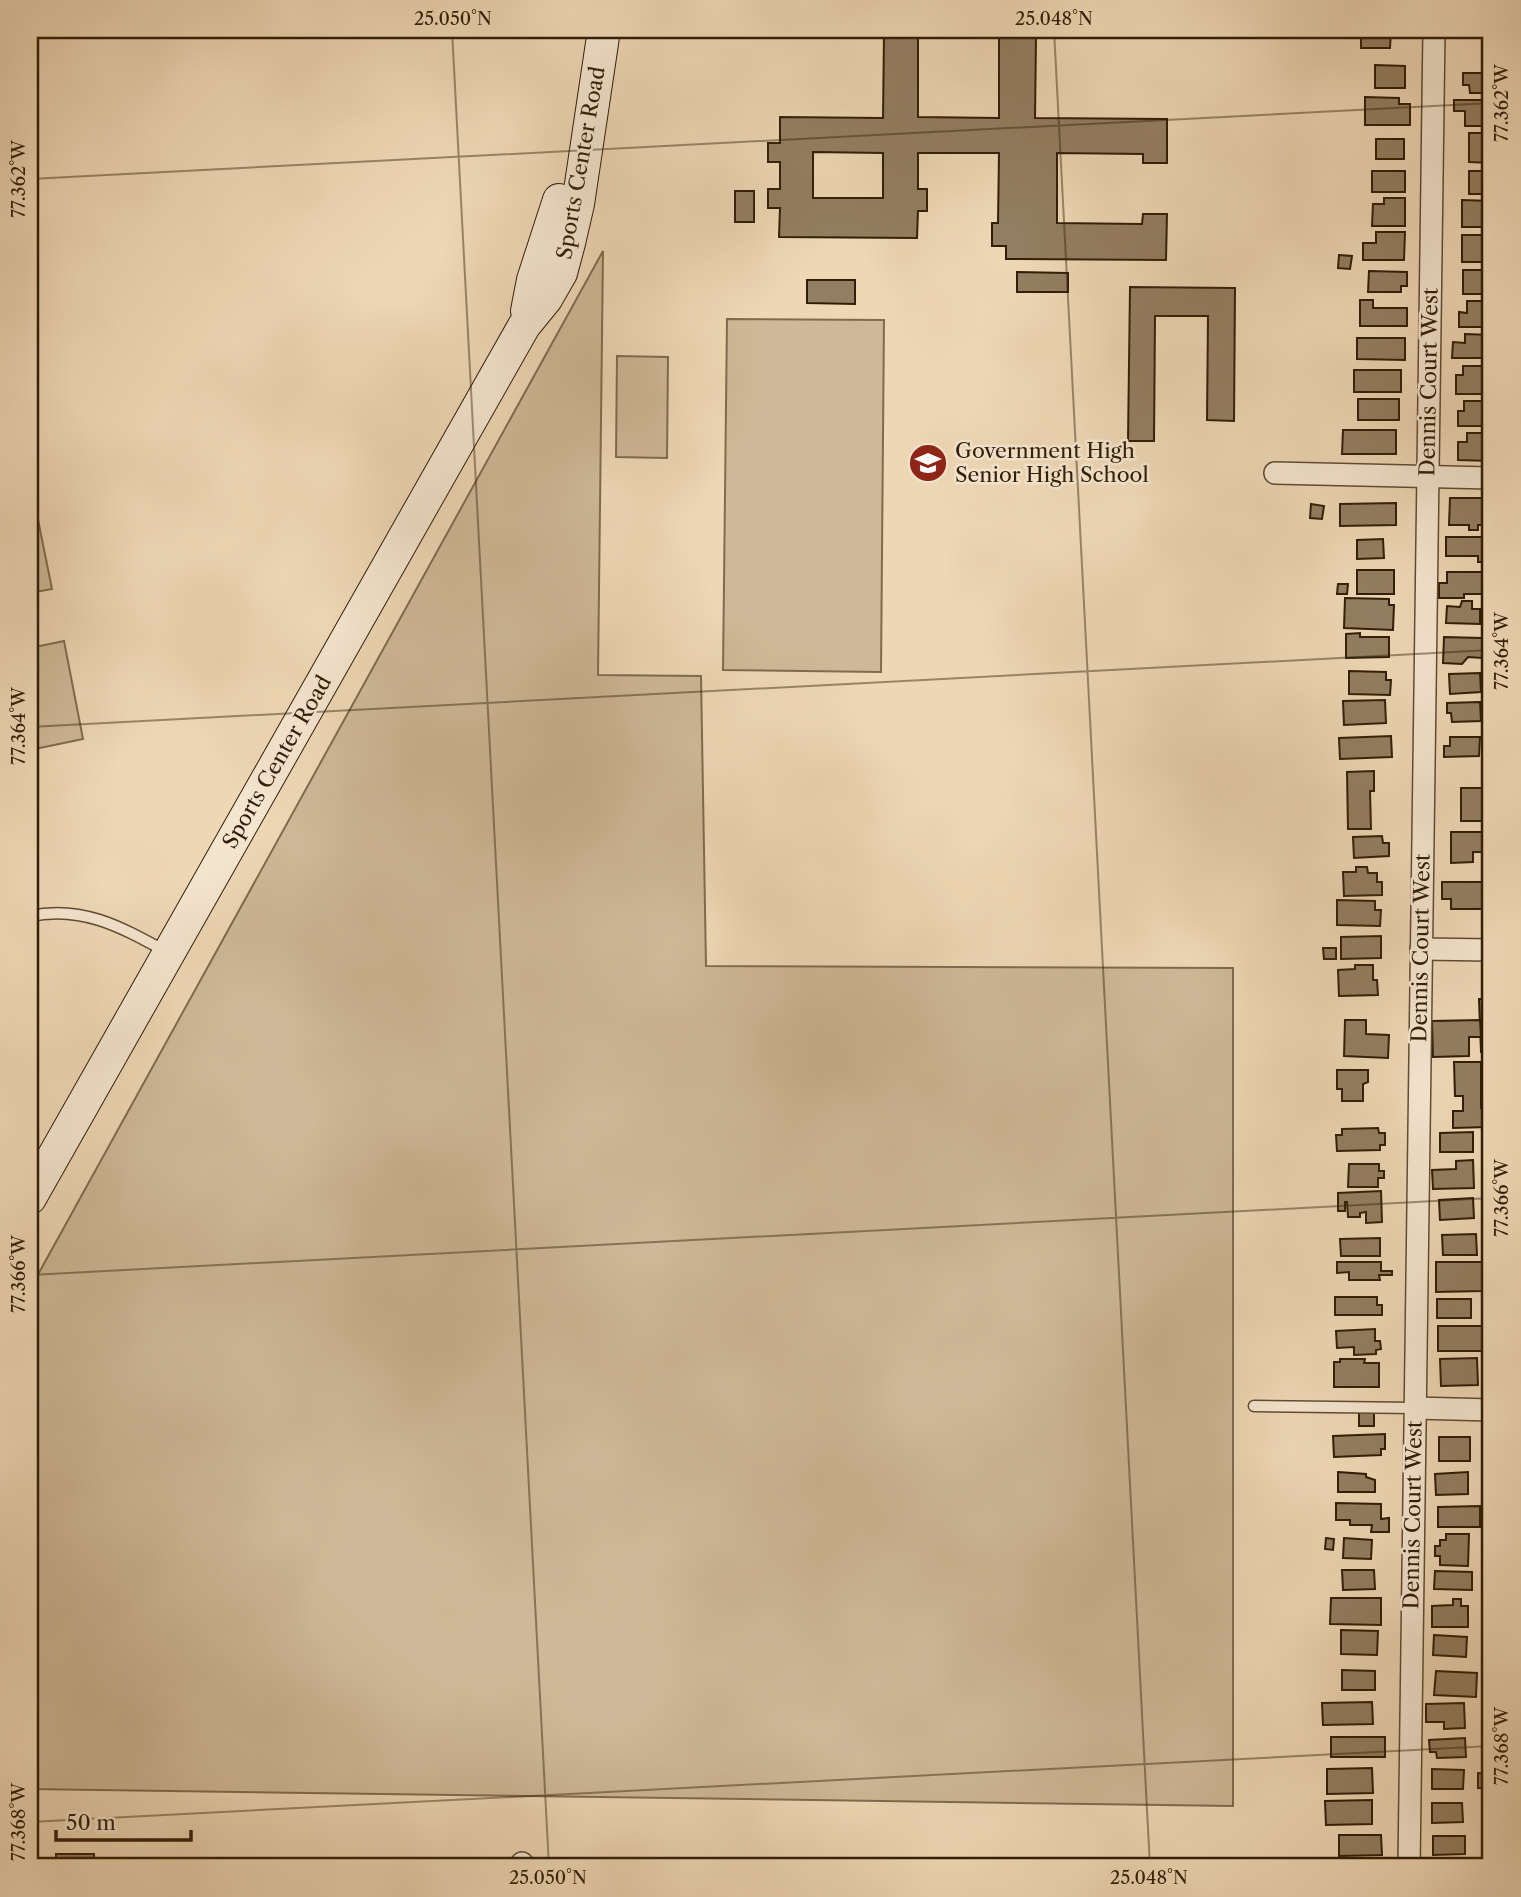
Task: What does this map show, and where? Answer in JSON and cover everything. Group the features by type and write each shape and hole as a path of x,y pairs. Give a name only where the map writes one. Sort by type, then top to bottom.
{"main road":[{"name":"Sports Center Road","path":"524,326 533,280 564,185 579,103 587,30"},
{"name":"Sports Center Road","path":"30,1198 524,326 546,299 561,273 578,205 604,30"}],"street":[{"name":"Dennis Court West","path":"1409,1867 1434,30"},
{"path":"1275,473 1491,478"},
{"path":"1421,949 1491,950"},
{"path":"1415,1408 1491,1410"}],"lane":[{"path":"30,916 48,912 98,918 169,953"},
{"path":"1254,1406 1415,1408"}],"shaded area":[{"path":"603,251 598,675 701,676 706,966 1233,968 1233,1806 30,1789 30,1289"},
{"path":"727,319 884,320 881,672 723,670"},
{"path":"617,356 668,357 667,458 616,457"},
{"path":"32,490 52,589 30,593 30,491"},
{"path":"64,641 83,739 30,750 30,648"}],"building":[{"path":"875,30 918,30 918,117 999,118 999,30 1045,30 1045,37 1036,37 1035,118 1167,119 1167,163 1143,163 1143,154 1057,153 1057,223 1142,224 1143,214 1167,214 1166,260 1006,259 1006,246 992,246 992,223 998,223 999,153 918,153 918,189 927,189 927,211 918,211 917,238 779,237 780,208 768,208 768,189 780,189 780,162 768,162 768,143 780,143 780,117 883,118 884,35 875,35","holes":["813,152 883,153 883,198 813,198"]},
{"path":"1361,30 1391,30 1390,48 1361,48"},
{"path":"1375,65 1405,66 1405,88 1375,88"},
{"path":"1463,73 1491,73 1491,93 1470,93 1469,85 1463,85"},
{"path":"1365,97 1399,98 1399,104 1410,104 1410,125 1365,125"},
{"path":"1454,100 1491,100 1491,126 1465,126 1465,111 1454,111"},
{"path":"1469,133 1491,133 1491,163 1469,162"},
{"path":"1376,139 1404,139 1404,159 1376,159"},
{"path":"1372,171 1405,171 1405,192 1372,192"},
{"path":"1469,171 1491,171 1491,194 1469,194"},
{"path":"735,191 754,191 754,222 735,222"},
{"path":"1384,198 1405,198 1405,226 1372,226 1373,204 1384,204"},
{"path":"1462,200 1491,201 1491,227 1462,227"},
{"path":"1376,232 1405,232 1404,260 1363,260 1363,243 1376,243"},
{"path":"1462,235 1491,235 1491,262 1462,262"},
{"path":"1339,255 1352,256 1350,269 1338,268"},
{"path":"1463,270 1491,270 1491,294 1463,294"},
{"path":"1369,271 1407,272 1407,286 1401,286 1401,292 1368,292"},
{"path":"1017,272 1068,273 1068,292 1017,292"},
{"path":"807,280 855,280 855,304 807,303"},
{"path":"1130,287 1235,288 1234,421 1207,420 1208,316 1155,316 1154,441 1128,441"},
{"path":"1360,300 1373,300 1373,308 1407,308 1407,326 1360,326"},
{"path":"1467,301 1491,301 1491,327 1459,327 1459,312 1467,313"},
{"path":"1465,334 1491,335 1491,358 1452,358 1453,342 1465,343"},
{"path":"1357,338 1405,338 1405,360 1357,359"},
{"path":"1463,366 1491,366 1491,394 1456,394 1456,375 1463,375"},
{"path":"1354,370 1401,370 1401,392 1354,392"},
{"path":"1358,399 1399,399 1399,420 1358,420"},
{"path":"1464,401 1491,401 1491,426 1458,426 1458,411 1464,411"},
{"path":"1343,430 1396,430 1396,454 1342,454"},
{"path":"1467,433 1491,433 1491,461 1458,460 1458,442 1467,442"},
{"path":"1450,498 1491,498 1491,525 1478,525 1478,530 1469,530 1469,525 1449,525"},
{"path":"1396,503 1396,525 1340,526 1340,504"},
{"path":"1311,504 1324,506 1322,519 1310,518"},
{"path":"1446,537 1491,537 1491,562 1478,562 1478,556 1446,556"},
{"path":"1383,539 1384,558 1357,559 1357,540"},
{"path":"1357,570 1394,570 1394,594 1357,594"},
{"path":"1447,572 1491,572 1491,594 1439,598 1439,583 1447,583"},
{"path":"1338,584 1348,584 1347,594 1337,594"},
{"path":"1345,598 1389,599 1389,605 1394,605 1393,630 1344,628"},
{"path":"1462,601 1472,601 1472,609 1480,609 1480,624 1446,623 1447,606 1460,607"},
{"path":"1360,633 1360,637 1389,637 1389,657 1346,658 1346,634"},
{"path":"1444,637 1482,638 1482,658 1468,657 1462,664 1443,663"},
{"path":"1349,671 1386,672 1386,680 1391,680 1390,695 1349,694"},
{"path":"1480,673 1481,692 1450,694 1449,674"},
{"path":"1385,700 1386,723 1344,725 1343,701"},
{"path":"1480,702 1481,721 1452,722 1451,713 1447,713 1447,703"},
{"path":"1391,736 1392,757 1340,759 1339,738"},
{"path":"1450,737 1480,737 1479,756 1444,757 1444,746 1450,746"},
{"path":"1374,771 1374,791 1370,791 1371,829 1348,829 1347,772"},
{"path":"1461,788 1485,788 1485,821 1461,821"},
{"path":"1451,832 1486,832 1486,852 1473,852 1473,862 1451,863"},
{"path":"1382,836 1383,843 1389,843 1389,856 1354,858 1353,837"},
{"path":"1356,867 1367,867 1368,873 1377,873 1377,882 1382,882 1382,895 1344,896 1343,872 1356,872"},
{"path":"1442,882 1489,882 1489,909 1451,909 1451,899 1442,899"},
{"path":"1337,900 1375,901 1375,910 1381,910 1380,926 1337,925"},
{"path":"1381,936 1381,958 1341,959 1341,937"},
{"path":"1323,948 1336,948 1336,959 1324,959"},
{"path":"1355,965 1373,965 1373,980 1377,980 1378,995 1339,996 1338,970 1355,969"},
{"path":"1479,999 1491,999 1491,1052 1481,1052"},
{"path":"1345,1020 1366,1020 1366,1034 1389,1035 1388,1058 1344,1056"},
{"path":"1480,1020 1481,1037 1469,1037 1469,1056 1433,1057 1432,1021"},
{"path":"1454,1062 1481,1062 1481,1108 1489,1108 1489,1127 1453,1128 1453,1111 1463,1111 1463,1096 1455,1096"},
{"path":"1337,1070 1368,1070 1368,1082 1363,1084 1363,1101 1342,1101 1342,1089 1337,1089"},
{"path":"1378,1128 1379,1133 1385,1133 1385,1145 1380,1145 1380,1150 1337,1151 1336,1135 1342,1135 1342,1129"},
{"path":"1473,1132 1473,1152 1440,1152 1440,1133"},
{"path":"1473,1160 1474,1188 1433,1189 1432,1170 1456,1169 1456,1161"},
{"path":"1349,1164 1379,1164 1379,1171 1384,1171 1384,1178 1378,1178 1378,1187 1348,1187"},
{"path":"1381,1191 1382,1222 1366,1223 1366,1212 1360,1213 1360,1217 1348,1217 1347,1202 1345,1211 1338,1211 1338,1193"},
{"path":"1473,1198 1474,1218 1440,1220 1439,1200"},
{"path":"1476,1234 1477,1255 1443,1255 1442,1235"},
{"path":"1380,1238 1380,1256 1341,1256 1340,1239"},
{"path":"1337,1262 1381,1262 1381,1271 1392,1271 1392,1275 1379,1275 1380,1280 1349,1280 1349,1272 1337,1273"},
{"path":"1436,1262 1483,1262 1483,1291 1436,1292"},
{"path":"1335,1297 1377,1297 1377,1305 1382,1305 1382,1315 1335,1315"},
{"path":"1437,1299 1471,1299 1471,1318 1437,1318"},
{"path":"1438,1326 1491,1326 1491,1351 1438,1351"},
{"path":"1375,1329 1375,1341 1380,1341 1381,1349 1376,1350 1376,1354 1354,1355 1354,1347 1337,1348 1336,1331"},
{"path":"1477,1358 1478,1385 1441,1386 1440,1359"},
{"path":"1340,1359 1365,1359 1364,1363 1379,1363 1379,1387 1334,1387 1334,1362 1340,1362"},
{"path":"1359,1410 1374,1410 1374,1426 1359,1426"},
{"path":"1385,1434 1385,1449 1381,1449 1381,1455 1334,1457 1333,1436"},
{"path":"1439,1437 1470,1437 1470,1461 1439,1461"},
{"path":"1338,1472 1366,1474 1366,1477 1375,1480 1375,1492 1338,1492"},
{"path":"1468,1472 1468,1494 1436,1495 1435,1474"},
{"path":"1485,1484 1491,1484 1491,1498 1485,1498"},
{"path":"1336,1503 1381,1504 1381,1519 1389,1518 1389,1532 1371,1532 1372,1525 1350,1525 1350,1520 1336,1520"},
{"path":"1480,1506 1480,1527 1438,1527 1438,1507"},
{"path":"1446,1534 1469,1534 1468,1566 1440,1565 1440,1556 1435,1556 1435,1546 1440,1546 1440,1540 1446,1540"},
{"path":"1326,1538 1334,1539 1333,1550 1325,1549"},
{"path":"1344,1538 1372,1540 1371,1559 1343,1558"},
{"path":"1342,1570 1374,1570 1375,1589 1343,1590"},
{"path":"1435,1571 1472,1572 1472,1590 1434,1589"},
{"path":"1331,1598 1381,1598 1381,1625 1330,1624"},
{"path":"1453,1599 1461,1599 1461,1606 1468,1606 1468,1627 1432,1627 1432,1606 1453,1605"},
{"path":"1341,1630 1378,1631 1377,1655 1341,1654"},
{"path":"1434,1635 1467,1637 1466,1657 1433,1655"},
{"path":"1342,1670 1375,1671 1375,1690 1342,1690"},
{"path":"1436,1671 1477,1673 1476,1697 1434,1695"},
{"path":"1372,1702 1373,1724 1323,1725 1322,1703"},
{"path":"1464,1703 1465,1728 1444,1729 1444,1722 1426,1722 1426,1704"},
{"path":"1331,1737 1385,1737 1385,1757 1331,1757"},
{"path":"1465,1738 1466,1757 1437,1758 1436,1752 1430,1752 1429,1740"},
{"path":"1372,1768 1373,1793 1327,1794 1327,1769"},
{"path":"1432,1769 1464,1770 1463,1789 1432,1789"},
{"path":"1478,1773 1491,1774 1490,1789 1478,1788"},
{"path":"1372,1800 1372,1824 1326,1825 1325,1801"},
{"path":"1432,1803 1462,1803 1463,1822 1432,1823"},
{"path":"1339,1835 1381,1835 1382,1855 1339,1856"},
{"path":"1433,1836 1465,1836 1465,1854 1433,1855"},
{"path":"56,1854 94,1854 94,1867 56,1867"},
{"path":"341,1858 341,1867 316,1867 316,1859"},
{"path":"830,1864 846,1864 846,1867 830,1867"},
{"path":"183,1865 183,1867 160,1867"}],"place":[{"name":"Government High Senior High School","path":"928,463"}]}
